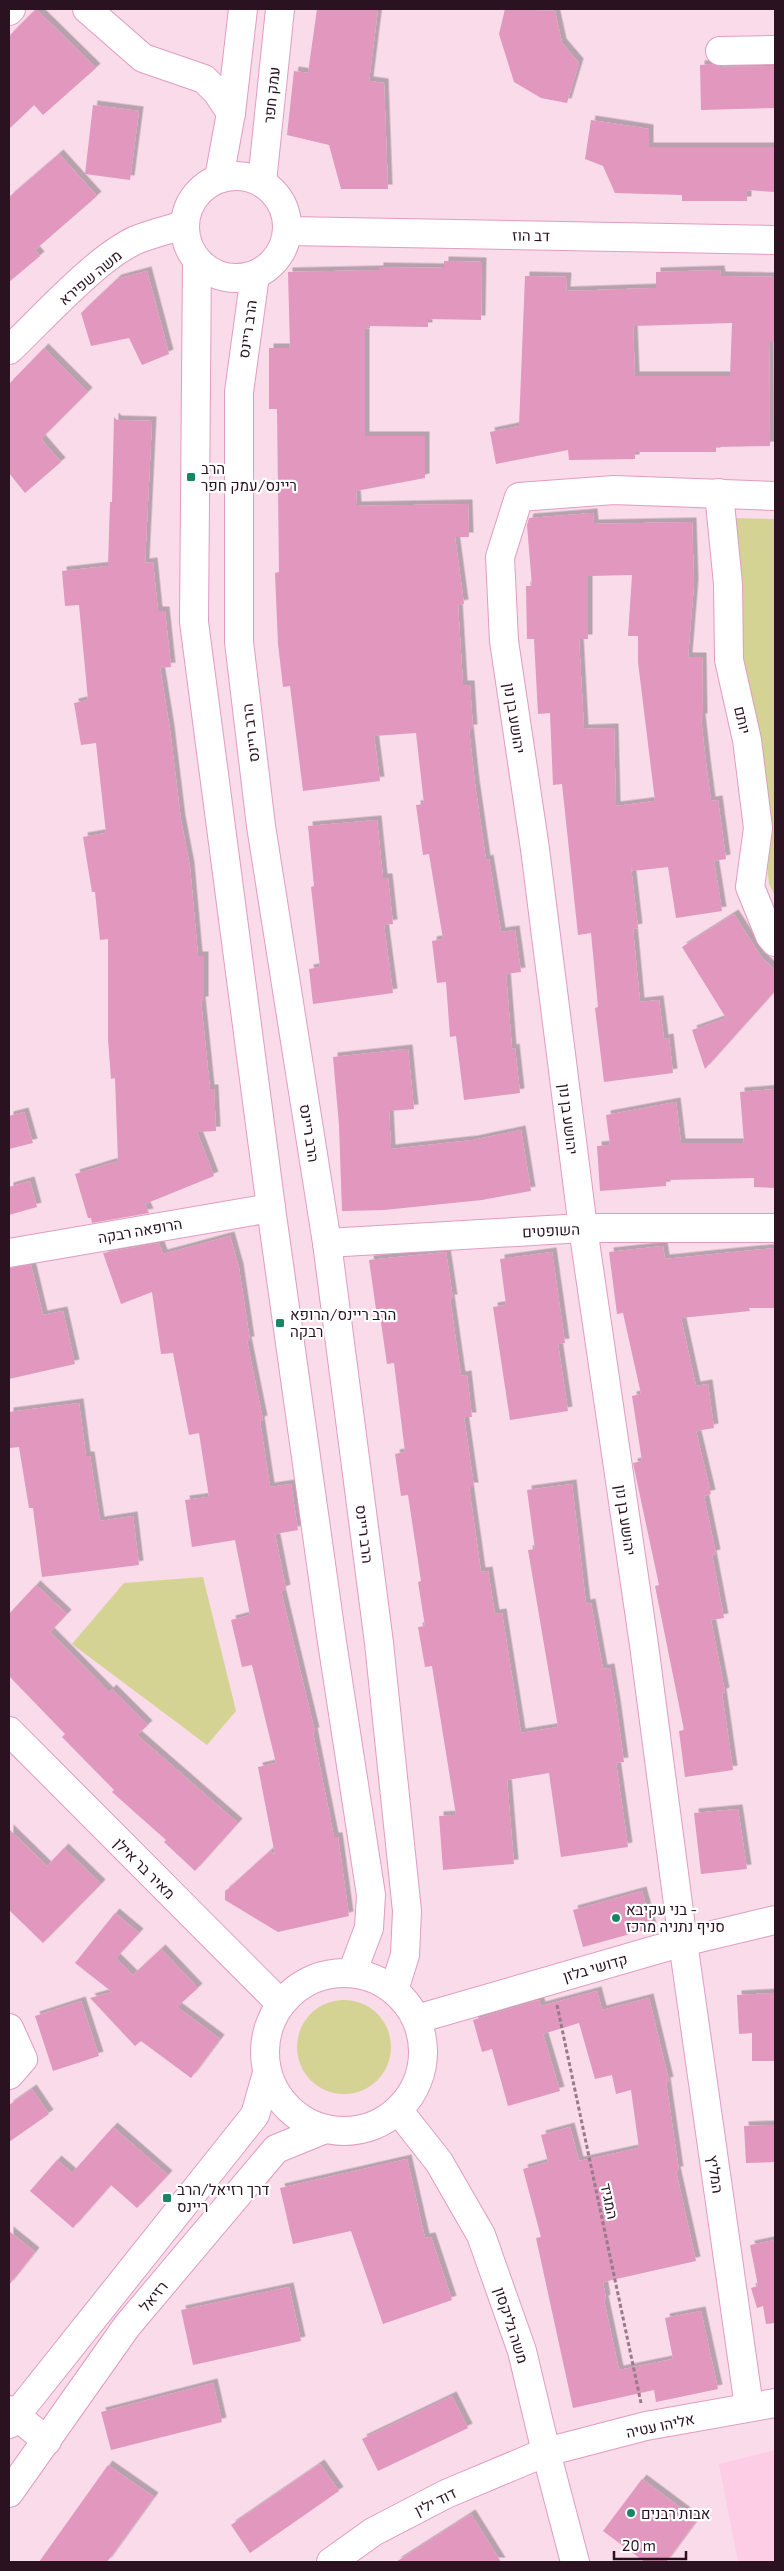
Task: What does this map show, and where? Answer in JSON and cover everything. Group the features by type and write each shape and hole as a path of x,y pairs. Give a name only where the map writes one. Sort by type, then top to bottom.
{"street":[{"path":"87,9 143,58 204,79 217,92 231,112"},
{"path":"219,178 231,112 243,9"},
{"name":"עמק חפר","path":"262,182 280,9"},
{"path":"720,51 775,50"},
{"path":"245,176 262,182 278,197 285,213 288,231 281,252 270,266 255,275 228,278 211,272 197,261 186,243 184,225 188,207 204,186 219,178 245,176"},
{"name":"משה שפירא","path":"9,350 98,265 135,240 184,225"},
{"name":"דב הוז","path":"288,231 775,240"},
{"path":"197,261 194,622 271,1208 332,1642 371,1895 369,1928 352,1973"},
{"name":"הרב ריינס","path":"255,275 239,392 239,642 261,826 327,1242 380,1643 407,1911 404,1955 394,1990"},
{"name":"יהושע בן נון","path":"683,1942 644,1645 583,1228 535,849 504,640 500,557 518,497 614,490 719,493"},
{"path":"719,493 775,496"},
{"name":"יותם","path":"719,493 728,584 729,660 747,740 758,828 750,887 770,936 775,942"},
{"name":"הרופאה רבקה","path":"9,1253 271,1208"},
{"name":"השופטים","path":"327,1242 583,1228 775,1228"},
{"name":"מאיר בר אילן","path":"9,1732 281,2004"},
{"name":"קדושי בלזן","path":"417,2019 683,1942 775,1920"},
{"name":"המליץ","path":"683,1942 749,2407"},
{"path":"352,1973 374,1978 394,1990 407,2003 417,2019 423,2043 422,2067 414,2090 398,2110 376,2124 351,2131 325,2129 305,2121 288,2108 275,2092 267,2072 265,2049 269,2026 281,2004 300,1986 325,1975 352,1973"},
{"path":"9,2028 23,2059 9,2075"},
{"path":"47,2441 11,2416 255,2115 267,2072"},
{"name":"משה גליקסון","path":"398,2110 439,2162 481,2236 522,2351 575,2562"},
{"name":"רזיאל","path":"9,2493 127,2326 276,2149 325,2129"},
{"name":"אליהו עטיה","path":"546,2452 646,2426 775,2403"},
{"name":"דוד ילין","path":"331,2562 373,2532 430,2503 546,2452"}],"path":[{"name":"המגיד","path":"552,1980 646,2426"}],"shaded area":[{"path":"728,518 775,519 775,896 769,884"},
{"path":"203,1577 236,1711 207,1745 72,1644 124,1583"},
{"path":"344,2000 362,2004 377,2014 387,2029 391,2047 387,2065 377,2080 362,2090 344,2094 326,2090 311,2080 301,2065 297,2047 301,2029 311,2014 326,2004"},
{"path":"775,2450 775,2562 738,2562 719,2464"}],"building":[{"path":"36,9 96,68 43,115 34,105 9,129 9,36"},
{"path":"317,9 378,9 369,81 384,83 388,189 341,189 329,145 287,135 294,71 308,73"},
{"path":"505,9 555,11 562,43 579,63 567,103 541,98 514,82 499,34"},
{"path":"712,64 720,67 775,66 775,108 701,110 700,65"},
{"path":"93,105 139,111 130,180 85,174"},
{"path":"591,120 649,129 649,147 775,147 775,192 747,190 747,201 682,201 682,195 615,193 603,166 585,159"},
{"path":"59,154 97,196 35,250 40,256 9,282 9,197"},
{"path":"444,261 482,262 481,320 428,319 428,327 370,326 370,328 365,329 365,436 425,436 425,478 356,491 357,506 468,504 469,537 455,537 464,604 458,605 463,685 470,685 473,729 469,729 486,860 489,859 501,932 515,930 521,972 506,974 512,1049 515,1048 520,1093 464,1100 456,1036 450,1037 446,982 437,983 432,941 443,939 429,854 423,855 416,805 424,804 416,733 374,736 380,781 303,791 290,686 283,687 278,644 275,573 279,572 277,409 269,409 269,348 290,348 288,272 379,270 379,267 444,268"},
{"path":"720,270 721,276 775,277 775,342 769,342 770,446 716,447 716,452 635,452 635,459 569,460 568,450 496,464 490,432 519,426 525,276 567,277 566,291 656,288 656,272","holes":["732,323 730,376 635,376 633,326"]},
{"path":"147,271 169,354 142,365 129,338 91,346 81,313 117,279"},
{"path":"44,348 88,392 41,439 61,462 25,493 9,473 9,384"},
{"path":"114,417 117,420 152,421 145,563 153,562 158,611 165,611 171,667 160,668 181,820 190,867 198,956 204,956 204,1001 201,1001 210,1089 214,1089 216,1131 197,1132 214,1176 145,1204 149,1213 92,1223 91,1218 88,1218 75,1174 118,1161 115,1078 111,1079 108,1039 108,939 100,940 95,892 92,892 83,837 106,833 96,743 81,745 74,703 88,700 79,605 65,606 62,571 108,566"},
{"path":"593,513 594,524 692,522 694,584 688,657 702,657 703,718 701,718 706,763 711,801 718,800 726,859 714,861 722,911 676,918 668,867 633,871 631,867 638,928 633,929 640,1002 659,1000 664,1039 669,1038 673,1073 604,1082 595,1008 598,1007 591,933 578,935 562,784 553,785 550,713 538,714 534,639 527,639 526,586 532,586 527,525 529,518","holes":["632,575 628,636 638,636 638,662 655,801 616,806 614,728 584,729 579,639 588,639 588,576"]},
{"path":"377,820 383,878 388,878 393,924 384,925 393,993 313,1004 309,969 320,967 311,887 314,886 308,826"},
{"path":"734,914 762,958 775,970 775,991 705,1069 692,1030 726,1018 682,947"},
{"path":"408,1049 414,1109 389,1111 391,1149 473,1140 521,1130 531,1191 482,1200 384,1210 342,1211 339,1125 333,1057"},
{"path":"775,1089 775,1188 754,1187 754,1178 666,1180 666,1186 600,1191 597,1146 610,1145 606,1115 676,1102 681,1143 744,1143 740,1092"},
{"path":"24,1112 33,1143 9,1149 9,1116"},
{"path":"30,1181 37,1207 9,1215 9,1187"},
{"path":"230,1236 239,1268 250,1341 247,1341 263,1420 260,1421 270,1487 291,1484 298,1530 275,1534 286,1589 281,1591 315,1732 313,1732 334,1837 338,1837 349,1916 278,1932 225,1900 225,1891 270,1851 275,1855 258,1767 276,1763 252,1665 242,1667 231,1620 250,1615 235,1540 192,1547 185,1500 209,1497 199,1433 189,1435 173,1353 161,1354 152,1292 121,1304 103,1253 159,1243 163,1254"},
{"path":"663,1246 665,1259 775,1248 775,1308 749,1308 750,1311 681,1318 696,1386 708,1384 714,1428 696,1431 711,1494 704,1496 716,1554 712,1555 724,1618 711,1620 725,1692 722,1693 733,1770 685,1777 679,1731 684,1730 655,1586 659,1585 633,1463 642,1461 632,1396 641,1394 623,1313 617,1314 609,1252"},
{"path":"446,1252 453,1299 450,1299 461,1376 467,1375 472,1417 464,1417 474,1487 469,1487 481,1572 488,1571 495,1614 502,1613 521,1733 558,1727 528,1550 535,1549 527,1490 572,1484 586,1604 591,1603 603,1669 610,1668 616,1704 624,1762 616,1763 628,1847 561,1857 549,1773 507,1780 514,1864 443,1870 439,1816 456,1815 432,1666 425,1667 418,1627 425,1626 418,1582 421,1581 408,1495 401,1496 395,1454 405,1452 394,1363 387,1364 369,1260"},
{"path":"552,1252 565,1343 558,1344 568,1411 510,1420 493,1307 506,1305 500,1259"},
{"path":"31,1265 43,1315 63,1311 75,1364 9,1379 9,1268"},
{"path":"79,1403 86,1456 90,1456 100,1521 133,1516 139,1565 42,1577 33,1508 29,1508 19,1447 10,1448 9,1412"},
{"path":"36,1585 67,1614 50,1632 109,1692 112,1689 148,1725 137,1735 238,1823 195,1871 164,1842 166,1840 112,1792 114,1790 62,1737 65,1734 9,1676 9,1614"},
{"path":"738,1809 747,1869 701,1874 694,1813"},
{"path":"9,1829 47,1866 64,1848 101,1884 43,1943 9,1910"},
{"path":"642,1891 652,1928 583,1947 573,1910"},
{"path":"115,1913 139,1933 116,1958 133,1975 161,1949 198,1988 177,2007 220,2039 191,2078 141,2041 135,2046 90,1998 112,1992 75,1963"},
{"path":"597,1991 602,2010 649,1998 669,2081 666,2082 679,2171 676,2171 696,2261 603,2282 606,2299 604,2300 619,2370 673,2359 665,2318 701,2311 718,2389 656,2402 654,2390 573,2408 536,2238 541,2237 523,2169 548,2162 541,2135 570,2127 579,2161 639,2148 631,2090 616,2094 612,2075 595,2079 579,2023 543,2034 560,2091 508,2106 492,2049 482,2052 473,2020 539,2000 541,2006"},
{"path":"775,1993 775,2061 752,2061 752,2033 739,2034 737,1995"},
{"path":"81,2001 99,2056 53,2071 35,2016"},
{"path":"32,2089 49,2114 9,2142 9,2105"},
{"path":"775,2125 775,2162 746,2163 744,2126"},
{"path":"113,2127 168,2175 137,2208 111,2185 73,2228 30,2191 57,2160 72,2173"},
{"path":"407,2159 425,2238 431,2237 452,2300 383,2324 351,2231 293,2244 280,2188"},
{"path":"9,2231 35,2252 9,2285"},
{"path":"775,2240 775,2323 766,2324 763,2306 757,2308 751,2288 758,2286 750,2245"},
{"path":"289,2287 301,2341 193,2365 181,2310"},
{"path":"213,2383 222,2422 111,2450 101,2412"},
{"path":"452,2396 468,2428 378,2471 362,2439"},
{"path":"320,2464 339,2491 250,2553 231,2525"},
{"path":"108,2465 154,2497 107,2562 39,2562"},
{"path":"642,2479 697,2520 666,2562 645,2562 603,2531"},
{"path":"471,2514 501,2562 396,2562"}],"place":[{"name":"הרב ריינס/עמק חפר","path":"191,477"},
{"name":"הרב ריינס/הרופא רבקה","path":"280,1323"},
{"name":"בני עקיבא - סניף נתניה מרכז","path":"616,1918"},
{"name":"דרך רזיאל/הרב ריינס","path":"167,2198"},
{"name":"אבות רבנים","path":"631,2513"}]}
